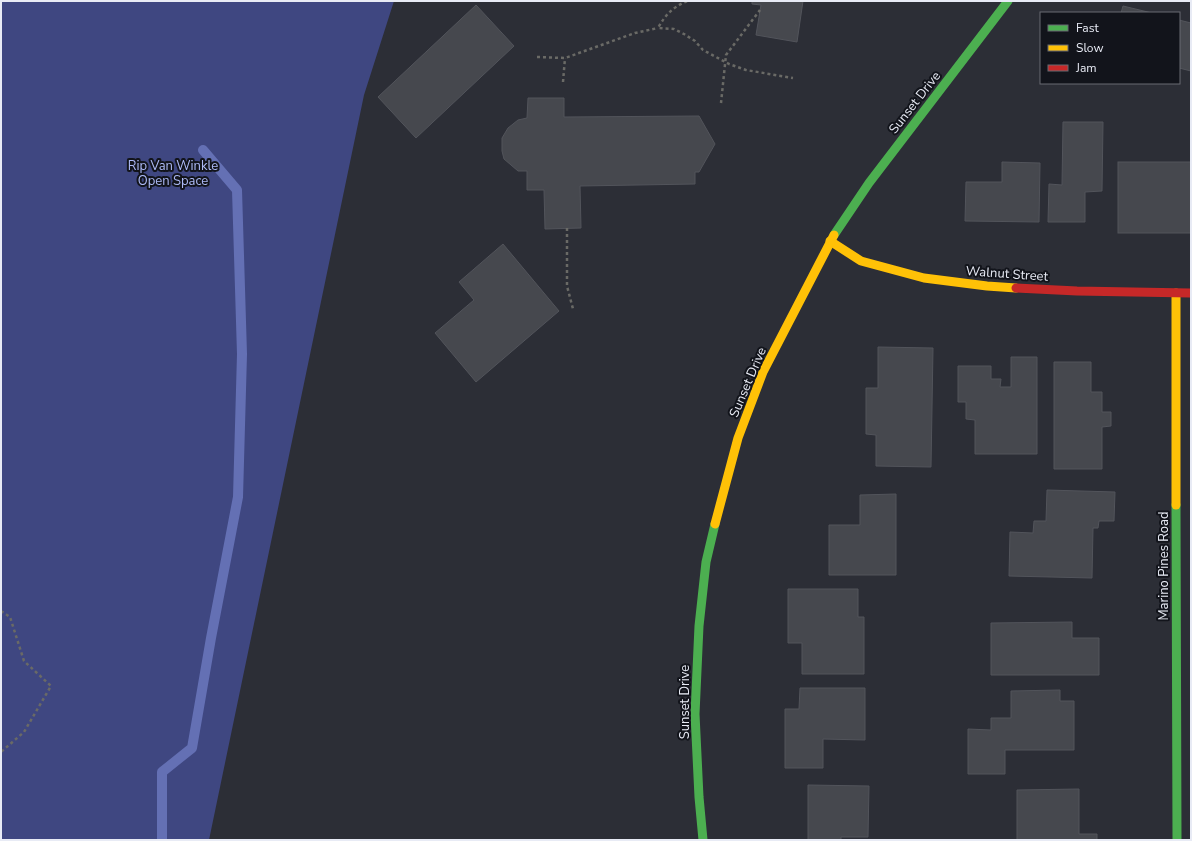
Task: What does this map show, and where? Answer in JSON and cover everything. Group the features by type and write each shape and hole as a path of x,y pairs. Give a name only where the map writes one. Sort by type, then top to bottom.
{"main road":[{"name":"Sunset Drive","path":"703,840 699,797 695,714 699,626 706,562 718,505 738,438 760,379 830,241 869,182 1008,1"},
{"name":"Walnut Street","path":"830,241 862,261 924,278 987,286 1077,291 1191,292"},
{"name":"Marino Pines Road","path":"1176,293 1177,840"}],"path":[{"path":"658,28 664,18 674,8 687,1"},
{"path":"722,103 726,55 760,10"},
{"path":"537,57 565,58 635,33 658,28 674,29 695,41 703,50 725,62 746,70 793,78"},
{"path":"563,82 565,58"},
{"path":"567,228 568,286 573,309"},
{"path":"1,611 10,617 24,661 51,686 24,732 1,752"}],"green space":[{"name":"Rip Van Winkle Open Space","path":"1,1 394,1 364,95 209,840 1,840"}],"building":[{"path":"752,1 803,1 797,42 756,35 761,5 752,4"},
{"path":"476,5 514,46 416,138 378,97"},
{"path":"1123,6 1148,12 1121,12"},
{"path":"1180,20 1191,23 1191,71 1180,68"},
{"path":"528,98 564,98 564,117 699,116 715,144 699,172 695,172 695,184 580,186 581,228 545,229 544,190 527,190 527,171 518,171 504,159 502,151 502,138 508,128 518,120 527,118"},
{"path":"1063,122 1103,122 1102,191 1085,192 1085,222 1048,222 1049,184 1062,185"},
{"path":"1002,162 1040,163 1039,222 965,221 966,182 1002,182"},
{"path":"1118,162 1191,162 1191,233 1118,233"},
{"path":"503,244 559,311 476,382 435,333 474,300 459,282"},
{"path":"878,347 933,348 931,467 876,466 876,435 866,434 866,388 878,388"},
{"path":"1011,357 1037,357 1037,454 975,454 975,420 966,419 966,402 958,402 958,366 991,366 991,379 1001,379 1000,387 1011,387"},
{"path":"1054,362 1091,362 1091,392 1102,392 1102,412 1111,412 1111,426 1102,427 1102,469 1054,469"},
{"path":"1047,490 1115,492 1114,521 1099,521 1098,528 1093,528 1092,578 1009,576 1010,532 1033,533 1034,521 1046,521"},
{"path":"896,494 896,575 829,575 829,525 860,525 860,495"},
{"path":"788,589 858,589 858,617 864,617 864,674 802,674 802,643 788,643"},
{"path":"1072,622 1072,638 1099,638 1099,675 991,675 991,623"},
{"path":"800,688 865,688 865,740 823,739 823,768 785,768 785,709 799,709"},
{"path":"1060,690 1060,701 1074,701 1074,750 1005,750 1005,774 968,774 968,729 991,730 991,718 1011,718 1011,691"},
{"path":"808,785 869,786 868,837 841,837 841,840 808,840"},
{"path":"1079,789 1079,834 1097,834 1097,840 1017,840 1017,790"}],"waterway":[{"path":"162,840 162,772 192,748 238,497 242,354 237,190 203,150"}],"traffic: fast":[{"path":"834,235 869,183 1008,1"},
{"path":"1176,505 1177,840"},
{"path":"703,840 699,797 695,714 699,626 706,562 715,524"}],"traffic: slow":[{"path":"715,524 738,438 763,372 834,235"},
{"path":"830,241 861,261 924,278 1016,288"},
{"path":"1176,293 1176,505"}],"traffic: jam":[{"path":"1016,288 1077,291 1190,293"}]}
